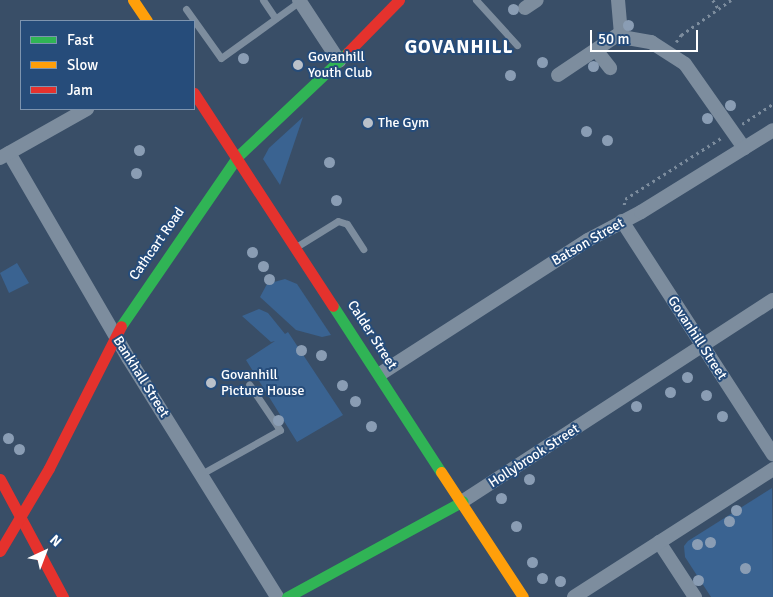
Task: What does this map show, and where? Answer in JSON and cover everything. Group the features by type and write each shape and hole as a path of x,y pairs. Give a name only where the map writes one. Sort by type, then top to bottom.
{"street":[{"path":"133,0 146,20"},
{"path":"300,0 339,61"},
{"name":"Cathcart Road","path":"0,551 19,520 114,335 237,157 339,61 399,0"},
{"path":"618,0 621,35"},
{"path":"558,75 621,35 642,39 670,52 695,75 744,148"},
{"path":"596,50 610,68"},
{"name":"Calder Street","path":"195,94 463,501 522,597"},
{"path":"4,156 85,110"},
{"name":"Batson Street","path":"380,374 588,240 773,130"},
{"name":"Bankhall Street","path":"4,156 128,359 203,473 277,597"},
{"name":"Govanhill Street","path":"622,221 773,454"},
{"name":"Hollybrook Street","path":"287,597 486,487 773,300"},
{"path":"574,597 773,469"},
{"path":"0,479 19,520 63,597"},
{"path":"659,542 694,597"}],"lane":[{"path":"264,0 275,18"},
{"path":"195,22 221,58 300,0"},
{"path":"476,0 517,45"},
{"path":"186,9 194,20"},
{"path":"296,247 338,221 346,224 363,249"},
{"path":"203,473 280,430 250,384"}],"path":[{"path":"713,0 718,8"},
{"path":"670,52 681,35 731,0"},
{"path":"622,221 625,199 773,104"}],"shaded area":[{"path":"303,117 280,185 263,159 269,148"},
{"path":"17,263 29,283 9,293 0,273"},
{"path":"285,279 297,284 331,335 322,337 296,330 260,297 267,284"},
{"path":"259,309 268,313 285,334 288,332 343,415 297,442 246,360 275,341 271,342 242,316"},
{"path":"772,488 773,597 711,597 685,557 684,546 688,541"}],"traffic: fast":[{"path":"121,326 237,157 348,52"},
{"path":"333,306 441,472"},
{"path":"287,597 463,501"}],"traffic: slow":[{"path":"133,0 146,20"},
{"path":"441,472 523,597"}],"traffic: jam":[{"path":"348,52 399,0"},
{"path":"195,95 333,306"},
{"path":"0,551 49,468 121,326"},
{"path":"0,479 63,597"}],"place":[{"name":"Govanhill Youth Club","path":"298,65"},
{"name":"The Gym","path":"368,123"},
{"name":"Govanhill Picture House","path":"211,383"}],"district":[{"name":"GOVANHILL","path":"459,48"}]}
